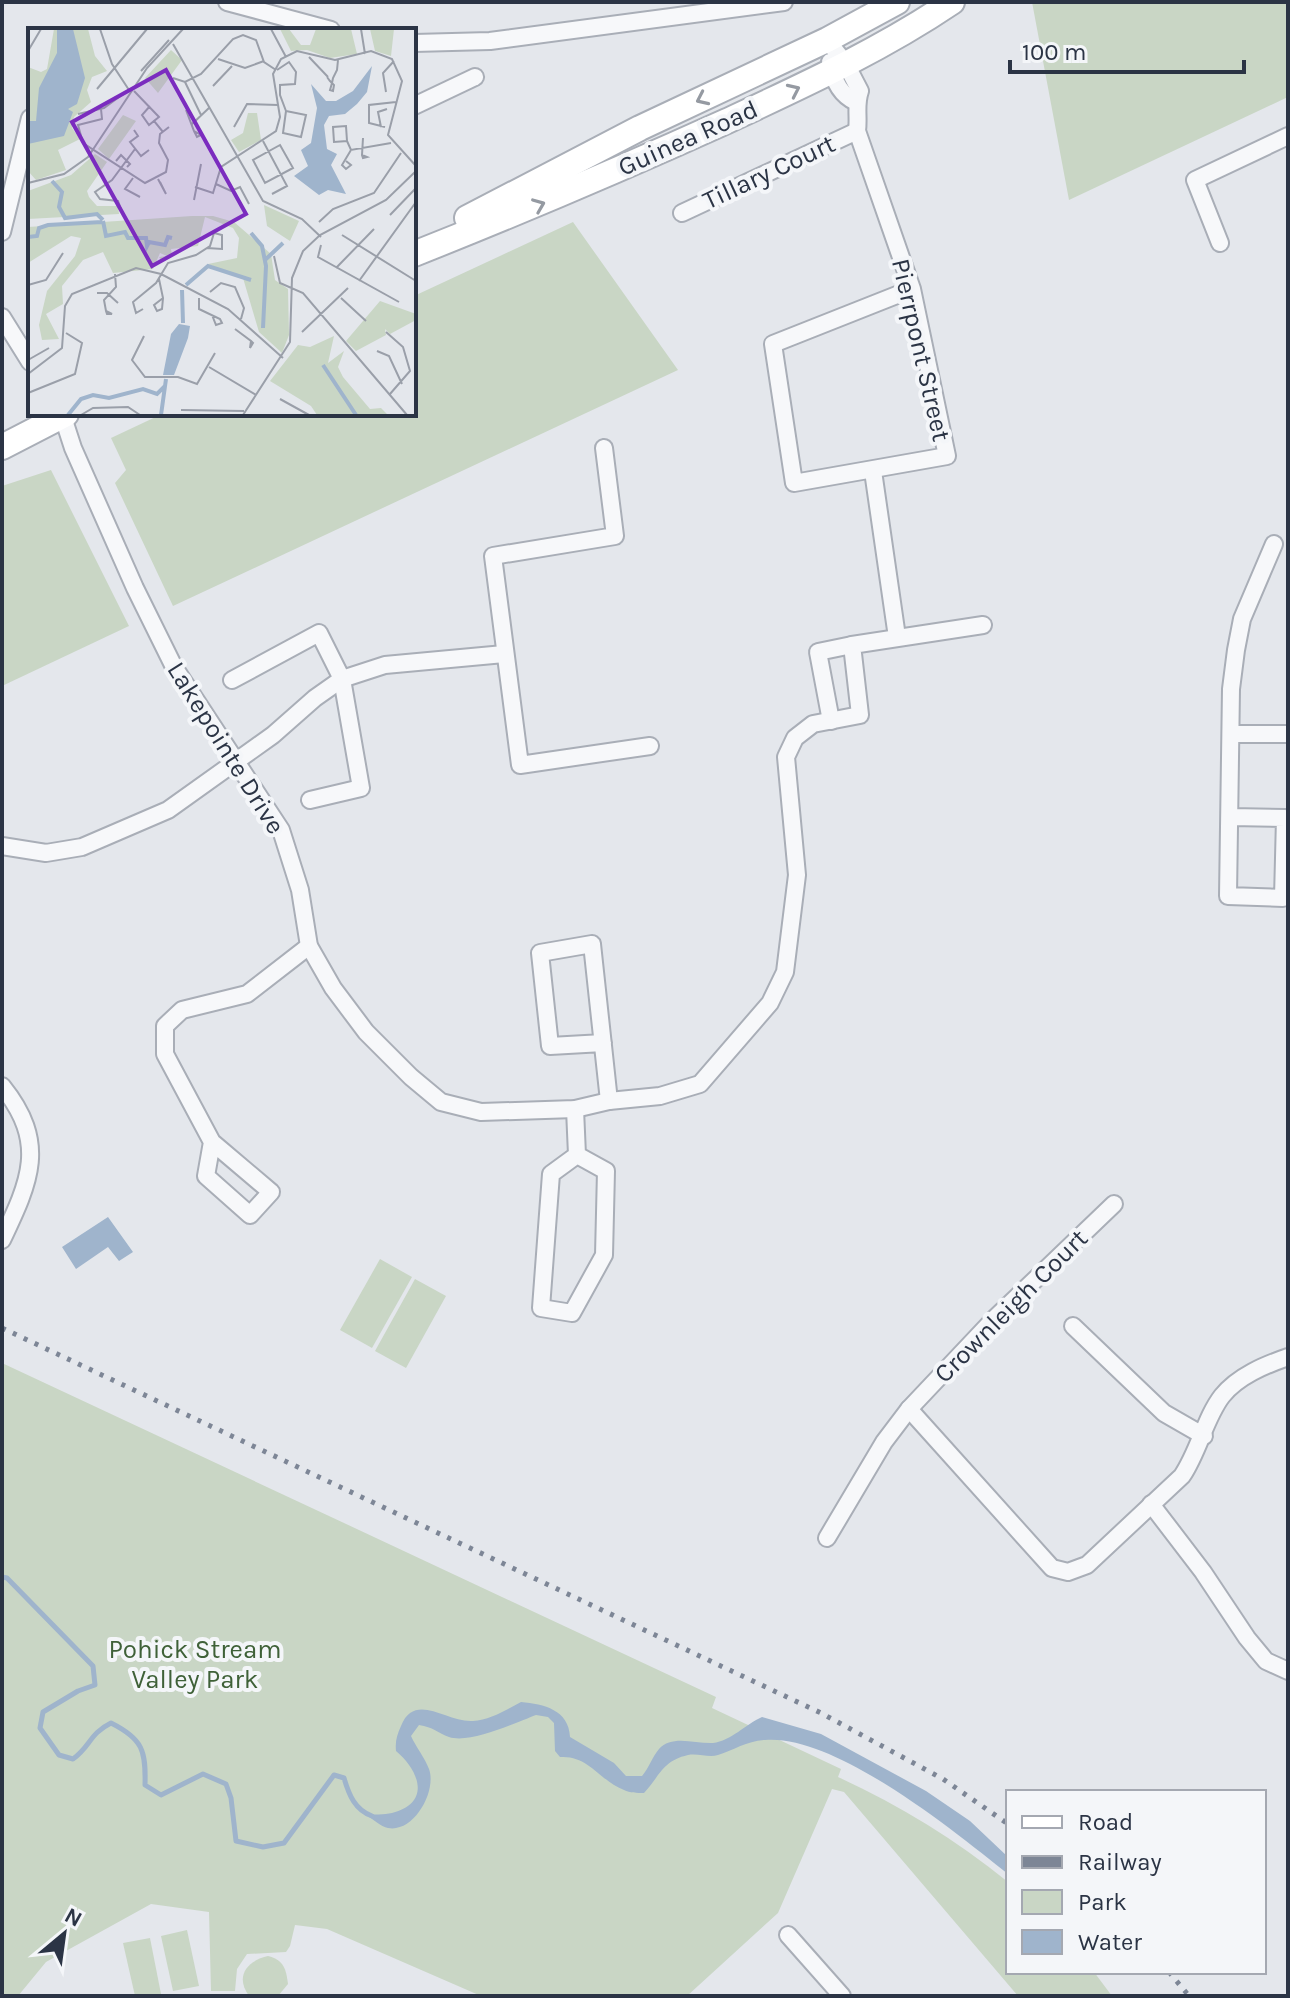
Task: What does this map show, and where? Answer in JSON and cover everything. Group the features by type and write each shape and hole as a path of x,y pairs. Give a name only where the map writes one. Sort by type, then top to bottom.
{"main road":[{"name":"Guinea Road","path":"416,250 640,128 827,40 897,2"},
{"name":"Guinea Road","path":"416,250 550,200 839,68 952,2"},
{"path":"2,447 60,416"}],"street":[{"path":"227,2 324,28"},
{"path":"416,43 490,41 783,2"},
{"name":"Pierrpont Street","path":"827,40 839,68 844,97 856,102 859,117 857,131 912,289 947,456 873,471"},
{"path":"416,105 475,77"},
{"path":"2,232 28,126"},
{"name":"Tillary Court","path":"682,213 857,131"},
{"path":"1220,243 1195,180 1288,136"},
{"path":"897,637 873,471 794,483 773,344 912,289"},
{"path":"2,317 28,359"},
{"name":"Lakepointe Drive","path":"65,416 73,448 174,667 281,830 300,890 309,946 333,988 366,1032 441,1102 481,1112 575,1109 609,1101 660,1096 700,1084 770,1003 785,972 797,875 786,757 795,738 813,724 831,721"},
{"path":"604,448 615,536 493,556 520,765 650,746"},
{"path":"1231,817 1285,818 1283,898 1228,896 1231,689 1242,619 1274,544"},
{"path":"852,645 860,715 831,721 818,652 852,645 897,637 983,625"},
{"path":"232,680 319,633 342,679 361,788 310,800"},
{"path":"2,846 46,853 82,847 168,810 237,762 342,679 385,665 504,654"},
{"path":"1231,734 1288,734"},
{"path":"603,1043 550,1046 540,953 592,944 603,1043 609,1101"},
{"path":"212,1142 165,1054 165,1026 182,1010 247,994 309,946"},
{"path":"2,1086 16,1103 31,1141 26,1190 2,1240"},
{"path":"575,1109 577,1155"},
{"path":"577,1155 606,1171 604,1255 572,1313 541,1308 551,1174 577,1155"},
{"name":"Crownleigh Court","path":"827,1538 884,1442 909,1409 993,1320 1114,1204"},
{"path":"1073,1326 1164,1413 1204,1436"},
{"path":"909,1409 1052,1568 1068,1572 1087,1565 1182,1476 1214,1411 1231,1387 1262,1366 1288,1357"},
{"path":"1151,1504 1203,1572 1247,1638 1266,1661 1288,1671"},
{"path":"788,1935 842,1996"}],"green space":[{"path":"1032,2 1288,2 1288,97 1069,200"},
{"path":"573,222 678,370 173,606 115,483 126,470 111,438 158,416 416,416 416,295"},
{"path":"51,470 129,626 2,686 2,486"},
{"path":"380,1259 412,1277 372,1348 340,1330"},
{"path":"415,1279 446,1296 406,1368 375,1351"},
{"name":"Pohick Stream Valley Park","path":"2,1363 716,1697 712,1708 841,1769 838,1777 926,1824 1006,1880 1006,1974 1096,1974 1112,1996 1018,1996 844,1792 832,1789 778,1913 687,1996 481,1996 327,1929 295,1925 286,1952 247,1954 237,1969 235,1991 211,1991 209,1912 151,1904 46,1962 18,1996 2,1996"},
{"path":"187,1930 199,1986 173,1991 161,1936"},
{"path":"150,1938 161,1994 135,1996 123,1943"},
{"path":"268,1956 283,1966 288,1984 278,1996 249,1996 243,1982 245,1971 260,1958"}],"water":[{"path":"108,1217 133,1252 119,1261 108,1247 76,1269 62,1247"},
{"path":"521,1702 554,1710 565,1720 570,1737 614,1763 626,1776 642,1776 664,1744 677,1741 720,1742 762,1717 821,1734 926,1791 970,1821 1006,1855 1006,1872 926,1811 858,1768 825,1752 793,1742 765,1740 715,1756 688,1755 667,1765 644,1793 634,1793 616,1786 579,1760 560,1757 555,1751 554,1723 548,1717 536,1715 468,1738 449,1737 419,1725 411,1736 431,1778 421,1809 398,1828 385,1827 366,1815 389,1814 405,1808 417,1794 418,1785 411,1767 396,1751 397,1735 407,1716 423,1710 463,1720 492,1717"}],"waterway":[{"path":"2,1577 7,1578 93,1666 95,1685 78,1691 43,1712 40,1728 59,1755 73,1759 98,1731 111,1723 130,1735 140,1747 145,1763 145,1785 161,1795 203,1774 226,1784 231,1798 236,1841 263,1847 284,1843 334,1775 344,1778 354,1801 361,1810 372,1816"}],"railway":[{"path":"2,1328 821,1713 943,1779 1006,1823"},
{"path":"1171,1974 1189,1996"}]}
